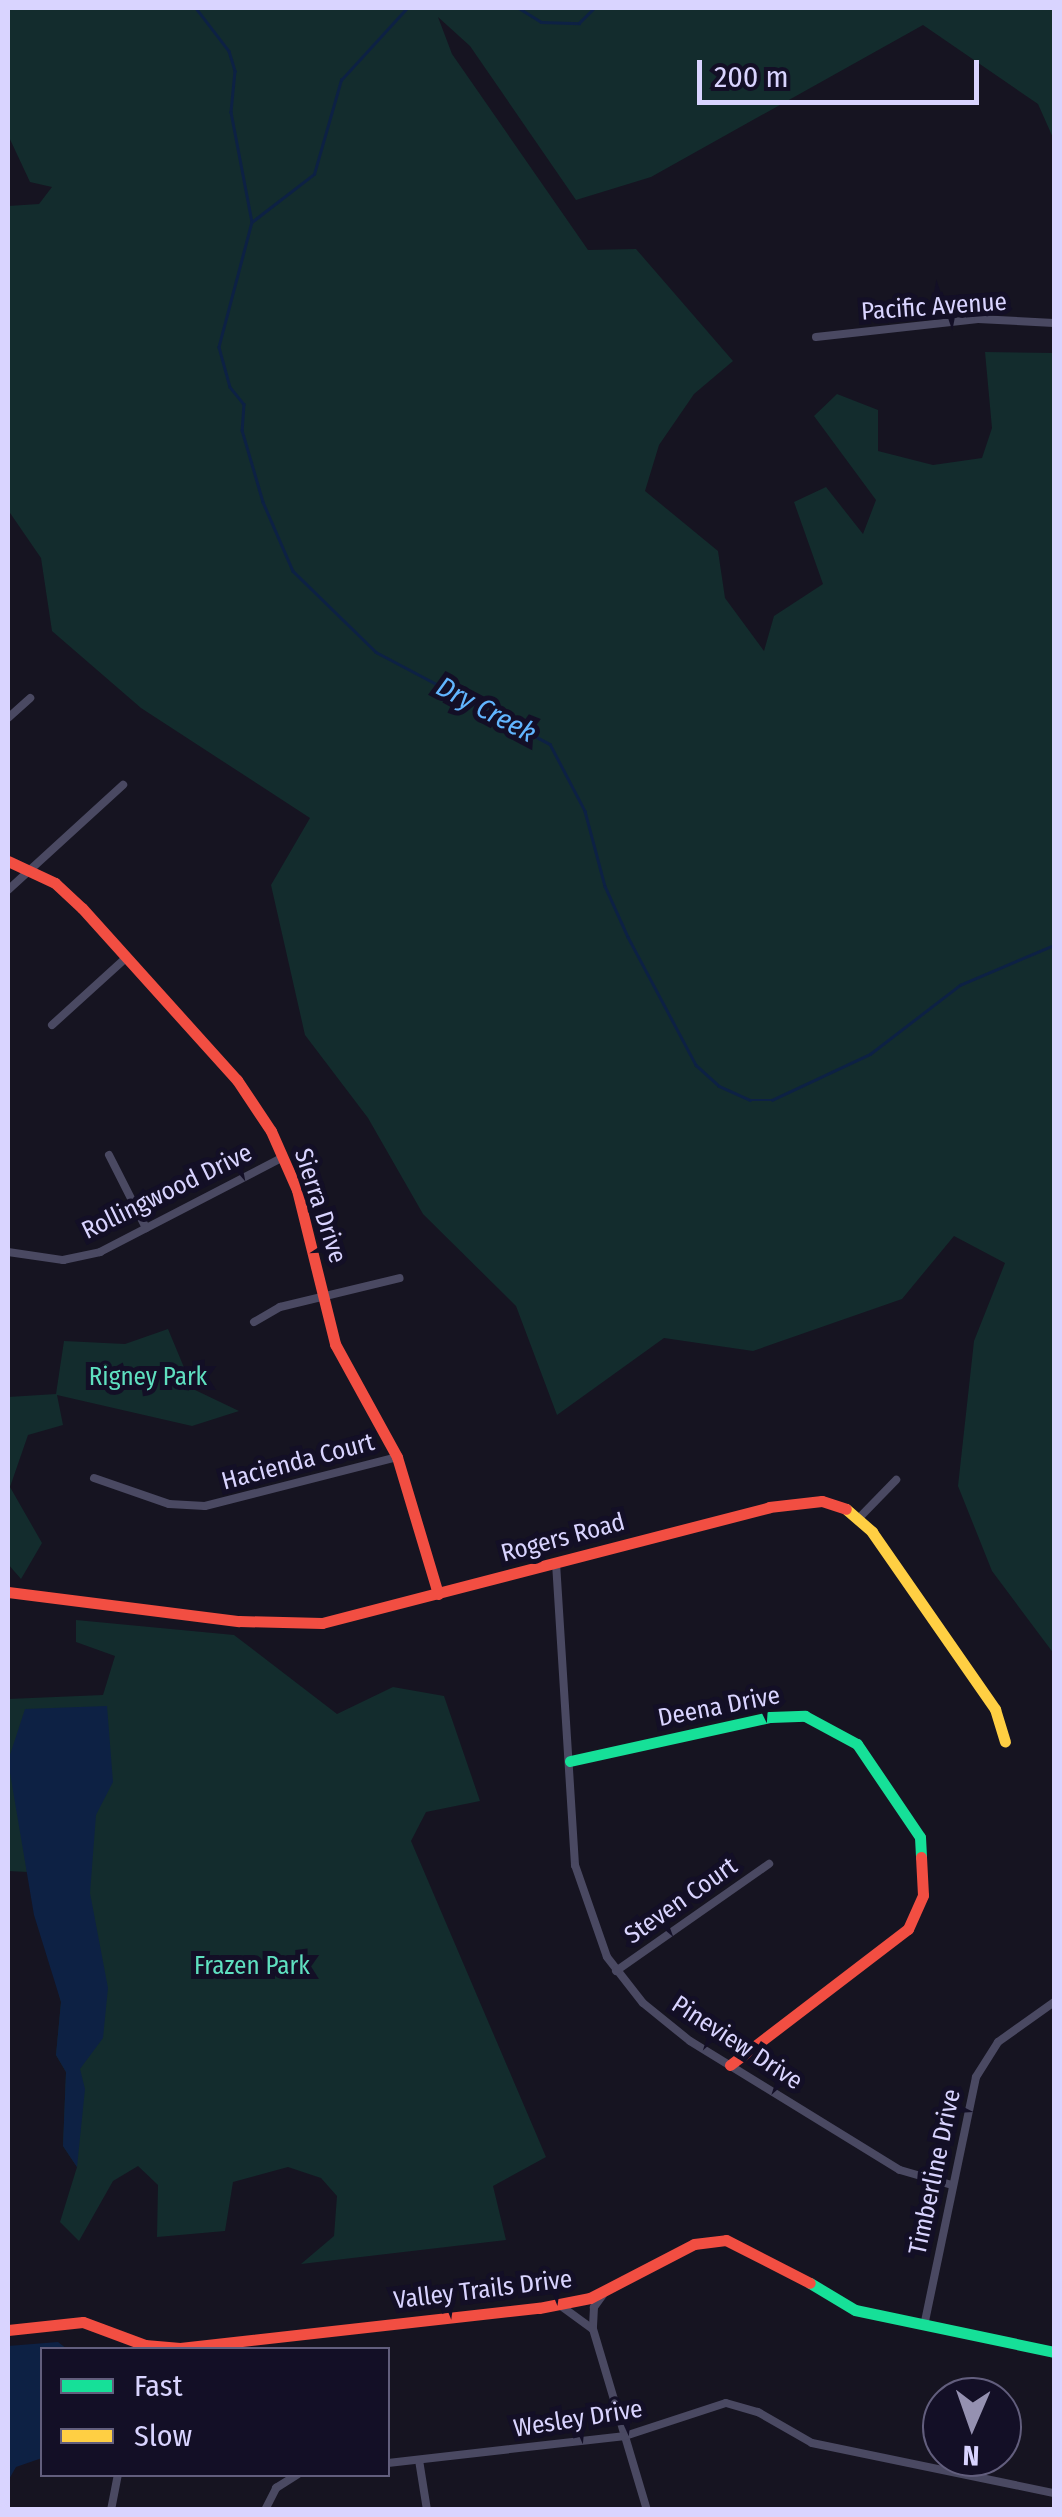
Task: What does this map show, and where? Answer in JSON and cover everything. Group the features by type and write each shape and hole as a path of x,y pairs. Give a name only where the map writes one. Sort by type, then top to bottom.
{"street":[{"name":"Pacific Avenue","path":"816,337 978,319 1054,323"},
{"path":"8,718 30,698"},
{"path":"8,890 123,785"},
{"name":"Sierra Drive","path":"8,861 65,891 238,1080 283,1156 346,1374 397,1457 438,1594"},
{"path":"52,1024 126,958"},
{"path":"109,1155 146,1228"},
{"name":"Rollingwood Drive","path":"8,1252 40,1259 87,1256 283,1156"},
{"path":"254,1322 280,1307 400,1278"},
{"name":"Hacienda Court","path":"94,1478 170,1504 205,1506 397,1457"},
{"path":"896,1480 860,1517 995,1709 1005,1742"},
{"name":"Rogers Road","path":"8,1592 40,1601 302,1625 438,1594 791,1502 834,1503 860,1517"},
{"name":"Pineview Drive","path":"556,1564 579,1886 616,1971 666,2024 730,2066 900,2170 952,2185"},
{"name":"Deena Drive","path":"570,1761 770,1717 805,1716 850,1737 909,1816 926,1875 908,1929 730,2066"},
{"name":"Steven Court","path":"616,1971 768,1864"},
{"name":"Timberline Drive","path":"924,2326 980,2068 1006,2035 1054,2002"},
{"name":"Valley Trails Drive","path":"196,2347 560,2306 604,2292 694,2244 726,2240 750,2247 855,2310 1054,2352"},
{"path":"604,2292 594,2307 593,2329 647,2510"},
{"path":"560,2306 593,2329"},
{"name":"Valley Trails Drive","path":"8,2330 84,2322 116,2336 168,2347"},
{"path":"116,2336 125,2347"},
{"name":"Wesley Drive","path":"390,2463 625,2436 699,2407 738,2405 812,2443 1054,2493"},
{"path":"419,2460 427,2510"},
{"path":"111,2510 117,2477"},
{"path":"264,2510 276,2488 293,2477"}],"green space":[{"path":"8,8 1054,8 1054,140 1038,104 923,25 651,177 576,200 470,46 438,17 452,54 588,250 636,249 733,361 694,394 659,445 645,491 718,551 725,598 764,651 774,616 823,584 794,502 826,487 863,534 876,500 814,416 837,394 878,410 878,451 933,465 982,458 992,428 985,352 1054,353 1054,1654 992,1571 958,1486 974,1341 1005,1263 954,1236 902,1299 753,1351 664,1338 557,1415 516,1306 423,1214 368,1118 305,1035 271,885 310,818 141,708 52,631 41,558 8,510 8,206 39,204 52,187 30,182 8,135"},
{"name":"Rigney Park","path":"168,1329 193,1389 239,1411 192,1426 57,1395 63,1425 28,1435 10,1487 42,1543 21,1579 8,1564 8,1397 56,1394 64,1341 125,1344"},
{"name":"Frazen Park","path":"76,1620 234,1635 337,1714 393,1687 444,1696 480,1801 426,1812 411,1841 546,2157 493,2186 506,2240 301,2264 334,2236 337,2196 321,2178 288,2167 233,2182 225,2231 157,2237 158,2185 138,2166 113,2181 79,2241 60,2222 77,2167 63,2146 66,2072 56,2055 61,2002 28,1872 8,1871 8,1699 103,1695 115,1656 76,1642"}],"water":[{"path":"107,1706 113,1782 96,1815 90,1893 108,1988 103,2038 80,2069 85,2089 77,2167 63,2146 66,2072 56,2055 61,2002 34,1915 8,1761 25,1709"},
{"path":"58,2342 64,2347 40,2347 40,2459 16,2467 8,2481 8,2346"}],"waterway":[{"name":"Dry Creek","path":"196,8 229,51 235,71 231,112 252,222 219,347 230,387 244,404 242,430 263,502 293,571 376,652 550,744 585,811 605,886 628,937 696,1065 719,1086 750,1100 772,1100 870,1054 960,985 1054,945"},
{"path":"253,221 314,174 341,80 407,8"},
{"path":"519,8 541,22 579,23 594,8"}],"traffic: fast":[{"path":"570,1761 770,1717 805,1716 857,1744 920,1837 921,1857"},
{"path":"810,2283 855,2310 1054,2352"}],"traffic: slow":[{"path":"846,1509 872,1532 995,1709 1005,1742"}],"traffic: jam":[{"path":"8,861 55,883 82,908 237,1080 271,1131 297,1190 335,1344 397,1457 438,1594"},
{"path":"8,1592 239,1621 322,1623 769,1507 822,1501 846,1509"},
{"path":"730,2065 908,1929 923,1895 921,1857"},
{"path":"189,2347 539,2308 590,2298 694,2244 726,2240 810,2283"},
{"path":"8,2330 83,2322 145,2345 168,2347"}]}
